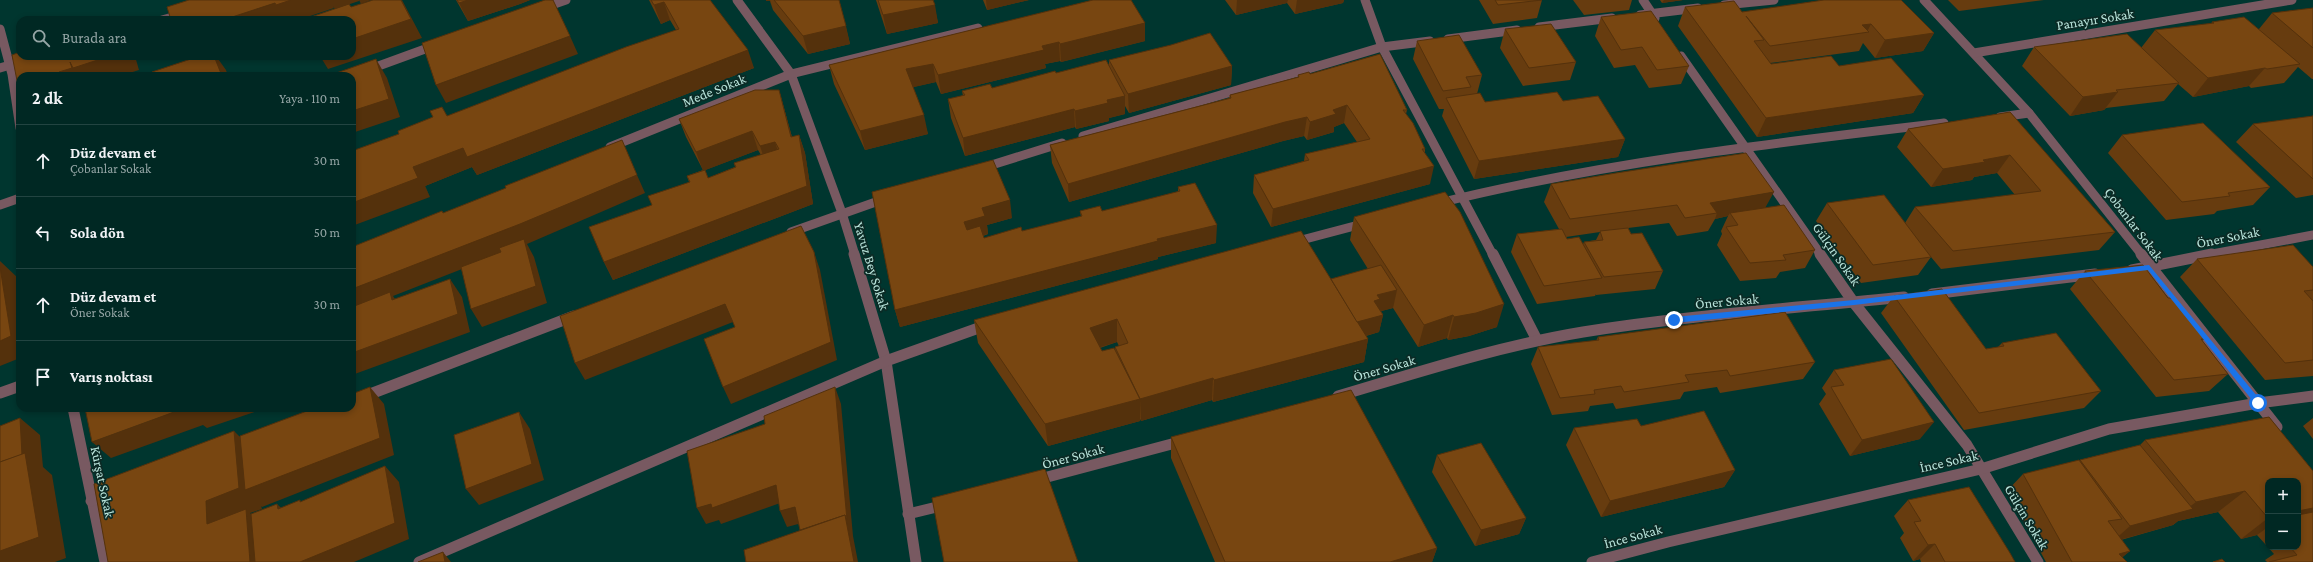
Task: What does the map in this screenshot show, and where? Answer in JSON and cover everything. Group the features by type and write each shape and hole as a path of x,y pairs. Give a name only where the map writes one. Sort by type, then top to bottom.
{"street":[{"path":"537,10 566,0"},
{"name":"Yavuz Bey Sokak","path":"737,0 791,74 842,213 886,361 916,562"},
{"path":"1365,0 1382,47 1464,197 1537,340"},
{"path":"1643,0 1661,26"},
{"path":"972,172 1382,47 1652,13 1774,0"},
{"name":"Çobanlar Sokak","path":"1924,0 1974,52 2029,113 2149,268 2281,432"},
{"name":"Panayır Sokak","path":"1974,52 2292,0"},
{"path":"175,16 191,11"},
{"name":"Mede Sokak","path":"601,151 791,74 991,25"},
{"path":"0,29 10,65 16,103"},
{"path":"356,74 442,43"},
{"name":"Gülçin Sokak","path":"1674,45 1854,303 1967,445 2038,562"},
{"path":"0,68 27,60"},
{"path":"1990,118 2029,113"},
{"path":"1433,205 1569,172 1745,148 1950,123"},
{"path":"783,235 842,213 895,196"},
{"path":"0,205 16,199"},
{"path":"1288,244 1379,220"},
{"name":"Öner Sokak","path":"2118,271 2149,268 2313,234"},
{"name":"Öner Sokak","path":"1329,399 1496,350 1537,340 1674,320 1854,303 2102,273"},
{"path":"356,399 582,312"},
{"path":"419,562 886,361 999,320"},
{"path":"0,394 16,388"},
{"name":"İnce Sokak","path":"1592,562 1668,542 1981,469 2110,429 2258,403 2313,396"},
{"name":"Kürşat Sokak","path":"74,412 91,501 105,562"},
{"name":"Öner Sokak","path":"1023,484 1192,438"},
{"path":"91,501 121,490"},
{"path":"908,514 954,502"}],"building":[{"path":"189,0 291,0 276,5 275,3 235,16 170,16 167,7"},
{"path":"373,0 401,0 411,19 356,38 356,16 314,16 349,4 351,7"},
{"path":"457,0 468,0 459,3"},
{"path":"545,0 553,0 570,36 436,85 422,43"},
{"path":"651,0 710,0 748,50 467,157 463,148 413,167 418,178 356,201 356,150 399,134 398,131 433,117 430,111 442,107 447,116 626,47 679,29 664,2 654,5"},
{"path":"774,0 839,0 846,26 803,36"},
{"path":"878,0 933,0 935,5 883,15"},
{"path":"1093,0 1131,0 1145,23 1060,44 1059,42 1042,46 1044,50 938,75 933,64 906,69 924,115 860,131 829,65"},
{"path":"1495,0 1542,0 1498,5"},
{"path":"1824,0 1901,0 1934,33 1885,40 1871,24 1862,25 1869,32 1770,46 1746,16 1764,40 1754,41 1771,64 1831,56 1839,66 1891,58 1924,95 1766,118 1685,7 1734,1 1742,12"},
{"path":"2313,8 2313,48 2272,13"},
{"path":"1651,11 1689,66 1657,70 1642,47 1621,50 1601,17"},
{"path":"2244,17 2300,64 2267,69 2265,68 2208,78 2155,30 2214,23 2212,22"},
{"path":"1551,24 1576,62 1529,68 1505,29"},
{"path":"1210,33 1232,66 1128,94 1109,60 1171,45"},
{"path":"2127,34 2179,83 2116,90 2118,92 2083,97 2034,47"},
{"path":"1459,35 1482,75 1466,77 1471,87 1443,91 1417,41"},
{"path":"16,54 16,60 98,60 73,68 70,62 72,68 59,72 16,72 16,76 12,55"},
{"path":"1380,54 1407,110 1403,110 1413,123 1425,149 1422,149 1434,166 1273,209 1254,175 1309,160 1305,154 1370,139 1347,105 1333,110 1336,114 1310,122 1307,117 1285,122 1068,184 1050,145 1231,98 1230,95 1299,77 1298,75 1309,72 1310,74"},
{"path":"376,59 389,99 356,110 356,72 339,72"},
{"path":"188,60 216,60 220,72 152,72"},
{"path":"1106,60 1125,96 1107,100 1108,103 1075,111 1074,109 963,138 948,99 965,95 962,91 990,84 992,88 1055,71 1056,73"},
{"path":"755,90 779,90 791,137 799,135 807,186 604,262 589,227 652,205 648,196 690,182 687,176 705,170 708,178 736,167 734,163 779,149 775,142 760,146 752,131 696,152 679,119"},
{"path":"1557,92 1563,101 1598,96 1625,139 1479,161 1446,98 1480,93 1485,102"},
{"path":"2010,112 2115,232 1953,251 1915,207 2041,191 2010,155 1983,160 1985,162 1943,169 1908,129"},
{"path":"2313,116 2313,179 2253,124"},
{"path":"2203,123 2270,187 2228,193 2230,196 2182,202 2122,135"},
{"path":"622,140 637,175 520,224 356,287 356,245 442,211 443,213 506,188 505,186"},
{"path":"1746,153 1774,192 1710,203 1717,213 1685,218 1677,205 1570,219 1551,184 1616,173"},
{"path":"993,160 1010,200 982,208 985,216 964,222 967,230 980,226 984,238 1021,227 1022,231 1082,216 1080,211 1100,206 1102,211 1180,191 1178,187 1195,183 1217,225 1157,239 1158,241 895,310 872,192"},
{"path":"1445,192 1460,212 1504,304 1476,313 1454,317 1453,315 1424,325 1354,217"},
{"path":"1884,195 1931,257 1873,265 1827,203"},
{"path":"1784,205 1815,250 1783,255 1786,260 1750,263 1726,227 1738,225 1730,213"},
{"path":"801,226 814,252 831,342 723,387 704,339 735,327 725,304 575,363 560,316"},
{"path":"1628,228 1631,234 1642,233 1663,271 1604,277 1584,242 1603,240 1600,231"},
{"path":"1562,229 1567,239 1579,237 1602,278 1544,286 1517,234"},
{"path":"1301,231 1368,339 1214,380 1213,378 1140,399 1045,424 974,320","holes":["1117,319 1128,343 1115,347 1140,399 1114,348 1102,351 1090,328"]},
{"path":"524,239 536,286 471,309 461,267 501,252 499,248"},
{"path":"2293,245 2313,267 2313,290 2304,291 2313,301 2313,360 2285,363 2197,259"},
{"path":"1381,265 1397,290 1377,295 1380,299 1374,301 1383,315 1357,322 1331,279"},
{"path":"2143,265 2168,298 2173,298 2205,339 2201,339 2228,374 2174,380 2085,271"},
{"path":"0,267 11,336 0,341"},
{"path":"450,279 458,314 356,352 356,305 390,292 392,300"},
{"path":"1942,289 1986,349 2004,346 2002,343 2056,333 2101,391 1979,413 1894,296"},
{"path":"1785,312 1815,362 1730,376 1727,370 1685,375 1689,382 1624,392 1621,386 1594,390 1595,394 1560,398 1538,347 1599,340 1598,337"},
{"path":"1891,359 1934,422 1862,440 1831,387 1844,385 1834,370"},
{"path":"370,387 380,438 245,490 240,436 304,412 356,412 356,392"},
{"path":"835,387 847,520 845,515 800,530 795,507 780,511 776,485 712,508 711,504 697,508 687,451 765,424 764,416"},
{"path":"1351,390 1437,548 1390,562 1225,562 1171,437"},
{"path":"1704,411 1735,470 1610,501 1574,428 1637,419 1641,426"},
{"path":"86,412 174,412 92,442"},
{"path":"519,412 532,464 466,489 454,435"},
{"path":"2269,417 2313,471 2313,508 2301,510 2301,478 2265,478 2265,514 2245,491 2196,502 2145,440"},
{"path":"20,418 22,455 0,462 0,426"},
{"path":"234,431 239,488 206,501 207,524 246,509 250,562 108,562 94,484"},
{"path":"1481,443 1526,518 1481,530 1437,455"},
{"path":"2140,445 2193,509 2130,526 2080,460"},
{"path":"25,453 39,537 0,551 0,462"},
{"path":"2079,460 2122,519 2108,521 2130,551 2119,554 2127,562 2072,562 2023,474"},
{"path":"385,466 395,523 300,562 255,562 251,514 277,504 278,509 300,500 300,502"},
{"path":"1045,469 1078,562 944,562 932,498"},
{"path":"1969,487 2015,562 1945,562 1935,544 1928,545 1914,522 1921,521 1908,500"},
{"path":"2313,512 2313,562 2269,562 2297,555 2293,550 2301,550 2301,514"},
{"path":"845,515 854,562 746,562 744,550"},
{"path":"443,552 445,562 418,562"},
{"path":"2222,559 2225,562 2213,562"}],"route":[{"path":"1674,320 1854,303 2149,268 2258,403"}]}
